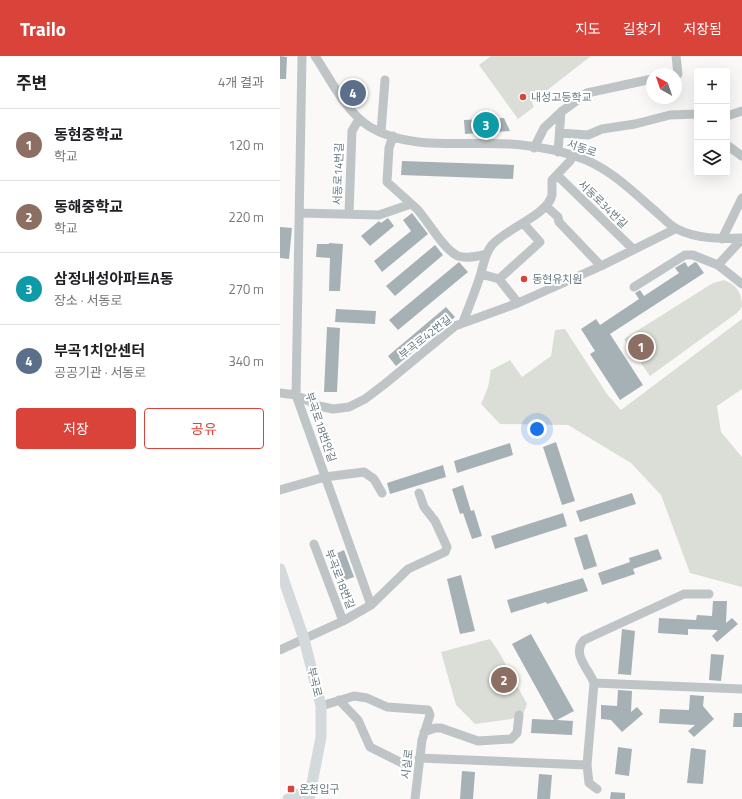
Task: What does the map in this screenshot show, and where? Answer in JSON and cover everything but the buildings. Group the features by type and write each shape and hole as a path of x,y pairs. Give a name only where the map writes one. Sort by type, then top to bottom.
{"main road":[{"name":"부곡로","path":"280,569 304,639 321,706 321,737 309,799"},
{"path":"288,799 312,788"}],"street":[{"name":"부곡로18번안길","path":"302,56 296,395 371,605"},
{"name":"서동로","path":"316,56 350,110 371,128 392,136 421,142 510,144 573,155 590,161 613,174 675,229 692,235 722,239 742,238"},
{"path":"676,56 677,68"},
{"path":"382,132 385,80"},
{"path":"534,148 544,128 587,93 646,80"},
{"path":"730,115 742,111"},
{"path":"558,152 562,112"},
{"path":"560,133 588,135 602,129 635,124 670,115 694,114"},
{"name":"서동로14번길","path":"359,119 352,131 349,213 379,215 411,204"},
{"path":"392,136 389,148 386,179 411,204 454,253 465,257 486,254"},
{"path":"730,146 742,156"},
{"path":"463,322 481,274 486,254 492,245 505,232 523,223 546,206 552,196 552,180 570,161 573,155"},
{"name":"서동로34번길","path":"557,175 633,249"},
{"path":"722,239 742,198"},
{"path":"546,206 558,217 558,222 601,266"},
{"path":"300,213 349,213"},
{"path":"499,279 540,242 523,223"},
{"name":"부곡로42번길","path":"280,393 296,395 320,406 332,409 349,407 365,399 455,326 518,303 601,266 675,229"},
{"path":"718,265 742,238"},
{"path":"634,286 685,256 693,255 718,265 742,284"},
{"path":"481,274 499,279 518,303"},
{"path":"280,490 325,477 364,472 374,478 382,493"},
{"name":"부곡로18번길","path":"280,650 343,621 371,605 408,569 443,554 447,549 435,521 424,507 419,493"},
{"name":"부곡로18번길","path":"314,544 343,621"},
{"path":"597,789 589,784 587,765 594,683 580,657 579,648 584,640 684,594 710,594"},
{"path":"594,683 742,689"},
{"name":"시실로","path":"339,700 354,696 367,698 388,708 424,708 428,710 430,715 424,732 419,758 415,799"},
{"path":"321,706 339,700 358,720 370,747 404,764"},
{"path":"424,732 435,728 441,728 478,741 511,739 518,733 519,715"},
{"path":"419,758 587,765"}],"shaded area":[{"name":"내성고등학교","path":"491,56 591,56 532,102 534,107 518,119 479,65"},
{"path":"724,280 732,284 738,290 742,307 737,313 650,376 624,339 713,283"},
{"path":"742,319 742,389 717,406 721,432 742,457 742,587 690,573 661,495 631,463 568,425 500,424 481,404 488,387 491,370 510,360 522,377 551,356 555,330 565,329 607,394 621,410"},
{"path":"490,639 499,652 527,704 523,715 511,719 475,724 456,705 441,652"}],"place":[{"name":"부곡1치안센터","path":"353,93"},
{"name":"내성고등학교","path":"523,97"},
{"name":"삼정내성아파트A동","path":"486,125"},
{"name":"동현유치원","path":"524,279"},
{"name":"동현중학교","path":"641,347"},
{"name":"동해중학교","path":"504,680"},
{"name":"온천입구","path":"291,789"}]}
